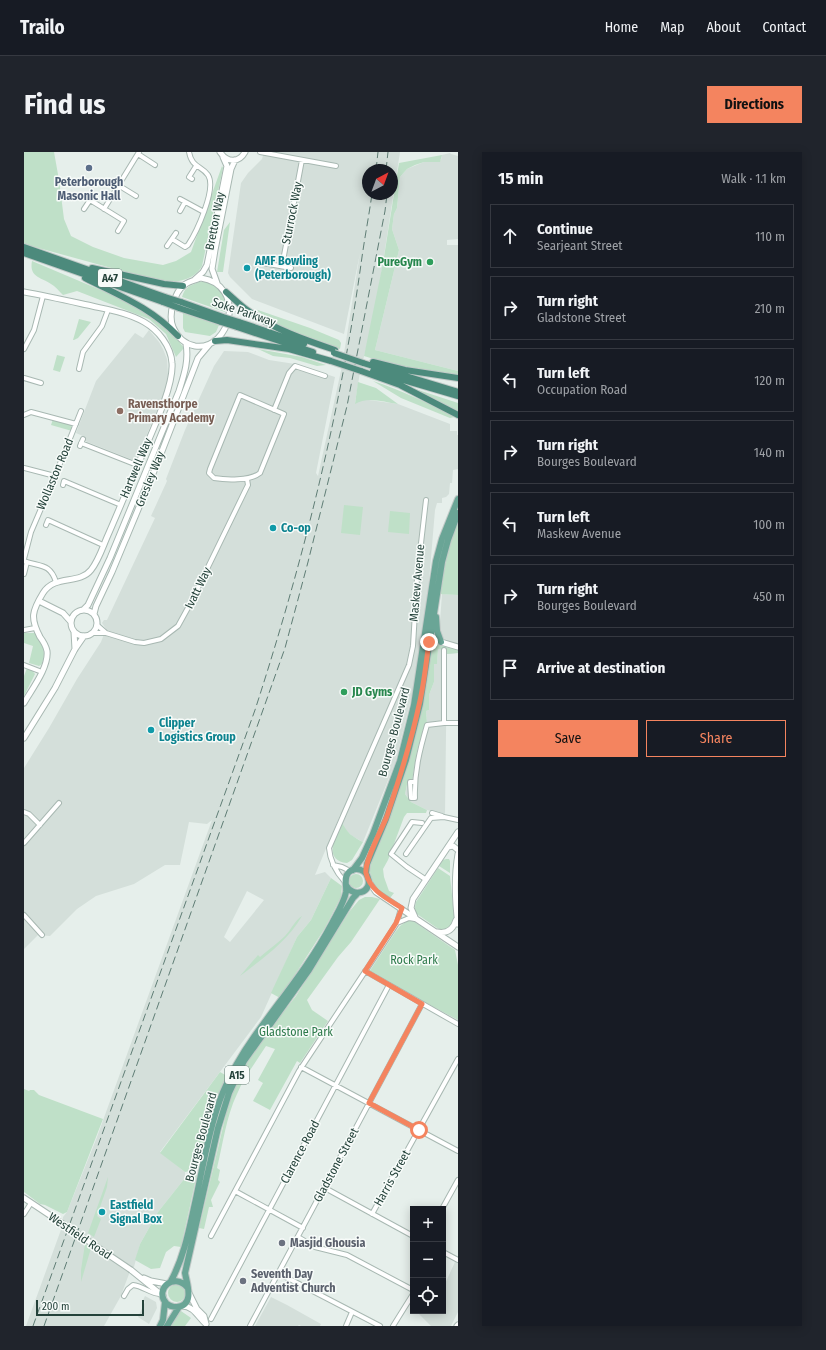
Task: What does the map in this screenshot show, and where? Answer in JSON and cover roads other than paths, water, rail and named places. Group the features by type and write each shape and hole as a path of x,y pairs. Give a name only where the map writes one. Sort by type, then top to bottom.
{"highway":[{"name":"Soke Parkway","path":"24,247 180,305 333,356"},
{"name":"Soke Parkway","path":"24,253 164,299"},
{"name":"A47","path":"56,259 164,284 183,286"},
{"name":"A47","path":"60,266 148,310 163,321 178,336"},
{"path":"226,292 247,310 333,356 458,392"},
{"path":"215,341 227,340 333,356 458,396"},
{"path":"362,365 458,378"},
{"path":"362,365 458,415"}],"main road":[{"name":"Bourges Boulevard","path":"351,871 370,848 376,835 400,761 414,705 442,539 458,499"},
{"name":"Bourges Boulevard","path":"439,562 458,513"},
{"name":"Bourges Boulevard","path":"376,835 386,819 406,760 420,704 437,594 436,574"},
{"path":"437,594 436,621 437,631 441,642"},
{"path":"427,627 430,634 441,642"},
{"name":"Bourges Boulevard","path":"366,874 370,848"},
{"path":"361,870 366,874 369,882 368,887 360,892 350,891 345,884 346,876 351,871 361,870"},
{"name":"Bourges Boulevard","path":"169,1282 181,1260 190,1227 215,1115 223,1091 244,1051 304,968 330,927 344,898 345,884"},
{"name":"Bourges Boulevard","path":"188,1290 185,1273 218,1128 229,1093 244,1060 308,970 352,898 360,892"},
{"path":"167,1326 180,1306 187,1301 188,1290 180,1281 169,1282"},
{"name":"A15","path":"160,1326 163,1320 164,1287 169,1282"},
{"path":"163,1297 171,1306 180,1306"}],"street":[{"path":"172,239 188,247 204,212 211,188 211,180 207,174 196,166 191,160 189,152"},
{"path":"222,154 227,159 235,160 245,153 250,152"},
{"path":"260,152 336,166"},
{"path":"104,209 138,153 156,165"},
{"name":"Bretton Way","path":"193,280 203,272 207,265 227,166 222,154"},
{"name":"Bretton Way","path":"217,283 212,269 231,169 235,160"},
{"name":"Sturrock Way","path":"282,266 302,160"},
{"path":"192,179 189,177 196,166"},
{"path":"118,185 136,196"},
{"path":"180,199 204,212"},
{"path":"84,209 90,200 124,221 118,231"},
{"path":"180,211 185,202"},
{"path":"167,246 176,233"},
{"path":"263,263 291,268"},
{"path":"201,278 210,280 217,283 226,292 229,305 229,314 226,325 215,341 209,345 199,346 186,344 178,336 172,324 172,312 176,297 183,286 193,280 201,278"},
{"name":"Hartwell Way","path":"24,292 134,316 145,322 163,338 169,351 172,363 169,389 95,564 86,574 56,582"},
{"path":"24,349 34,330 43,296"},
{"path":"78,369 83,352 102,326 108,310"},
{"name":"Gresley Way","path":"82,610 88,605 110,558 178,391 187,363 188,352 186,344"},
{"name":"Gresley Way","path":"94,614 96,606 112,572 157,464 198,358 209,345"},
{"path":"274,410 289,373 295,366 325,376"},
{"path":"24,378 41,383"},
{"path":"240,395 274,410 284,414 262,469 257,475 247,479 214,478 210,473 210,469 240,395"},
{"name":"Wollaston Road","path":"24,574 31,532 81,411"},
{"path":"24,415 31,412 76,424"},
{"path":"81,443 138,465"},
{"path":"24,468 55,476"},
{"name":"Ivatt Way","path":"94,633 106,633 135,642 144,643 161,639 178,626 248,485 247,479"},
{"path":"64,481 121,504"},
{"name":"Maskew Avenue","path":"345,884 336,873 330,859 329,848 410,665 413,646 417,578 426,500"},
{"path":"46,526 49,519 103,545"},
{"path":"24,703 42,672 47,650 35,628 33,614 39,601 50,585 56,582 53,573 50,570 25,561"},
{"path":"39,601 63,613 71,622 74,632 75,649"},
{"path":"71,622 73,615 82,610"},
{"path":"63,613 89,610 94,614 98,621 94,633 84,636 74,632"},
{"name":"Ivatt Way","path":"97,625 106,633"},
{"path":"24,630 35,628"},
{"path":"24,738 84,636"},
{"path":"441,642 458,647"},
{"path":"444,650 444,723"},
{"path":"24,665 42,672"},
{"path":"414,782 419,751 427,725 458,723"},
{"path":"24,843 59,802"},
{"path":"24,812 29,814 40,825"},
{"path":"432,813 458,820"},
{"path":"406,854 431,818 444,817"},
{"path":"422,823 412,822 391,854 394,858 425,879"},
{"path":"419,920 412,912 411,904 413,899 458,832"},
{"path":"448,847 453,846 458,850"},
{"path":"458,854 458,924"},
{"path":"333,865 351,871"},
{"path":"369,882 376,892"},
{"path":"360,892 376,892 384,896 458,947"},
{"path":"210,1236 301,1067 396,923 402,908 411,904"},
{"path":"24,915 42,934"},
{"path":"436,932 445,933 454,928 457,916"},
{"path":"396,923 409,918 419,920"},
{"path":"365,971 458,1024"},
{"name":"Clarence Road","path":"211,1319 389,985"},
{"name":"Gladstone Street","path":"250,1326 422,1004"},
{"name":"Harris Street","path":"372,1214 458,1059"},
{"path":"301,1067 458,1151"},
{"path":"444,1206 458,1180"},
{"path":"325,1188 410,1234"},
{"path":"235,1191 303,1228"},
{"name":"Westfield Road","path":"24,1198 131,1270 163,1297"},
{"path":"24,1214 31,1203"},
{"path":"298,1237 315,1247 347,1255 410,1288"},
{"path":"446,1254 458,1260"},
{"path":"278,1273 380,1326"},
{"name":"Westfield Road","path":"136,1274 151,1281 169,1282"},
{"path":"124,1296 128,1289 133,1285 142,1287 163,1297"},
{"path":"188,1290 197,1309 204,1316 207,1325"},
{"path":"393,1326 410,1299"},
{"path":"180,1306 191,1308 207,1325"},
{"path":"346,1326 352,1312"}],"railway":[{"path":"377,164 378,152"},
{"path":"387,164 388,152"},
{"path":"33,1326 255,710 273,654 319,486 332,429 353,315 371,200"},
{"path":"44,1326 285,648 347,406 386,200"}],"place":[{"name":"Peterborough Masonic Hall","path":"89,168"},
{"name":"PureGym","path":"430,262"},
{"name":"AMF Bowling (Peterborough)","path":"247,268"},
{"name":"Ravensthorpe Primary Academy","path":"120,411"},
{"name":"Co-op","path":"273,528"},
{"name":"JD Gyms","path":"344,692"},
{"name":"Clipper Logistics Group","path":"151,730"},
{"name":"Eastfield Signal Box","path":"102,1212"},
{"name":"Masjid Ghousia","path":"282,1243"},
{"name":"Seventh Day Adventist Church","path":"243,1281"}],"park label":[{"name":"Rock Park","path":"414,960"},
{"name":"Gladstone Park","path":"296,1032"}]}
